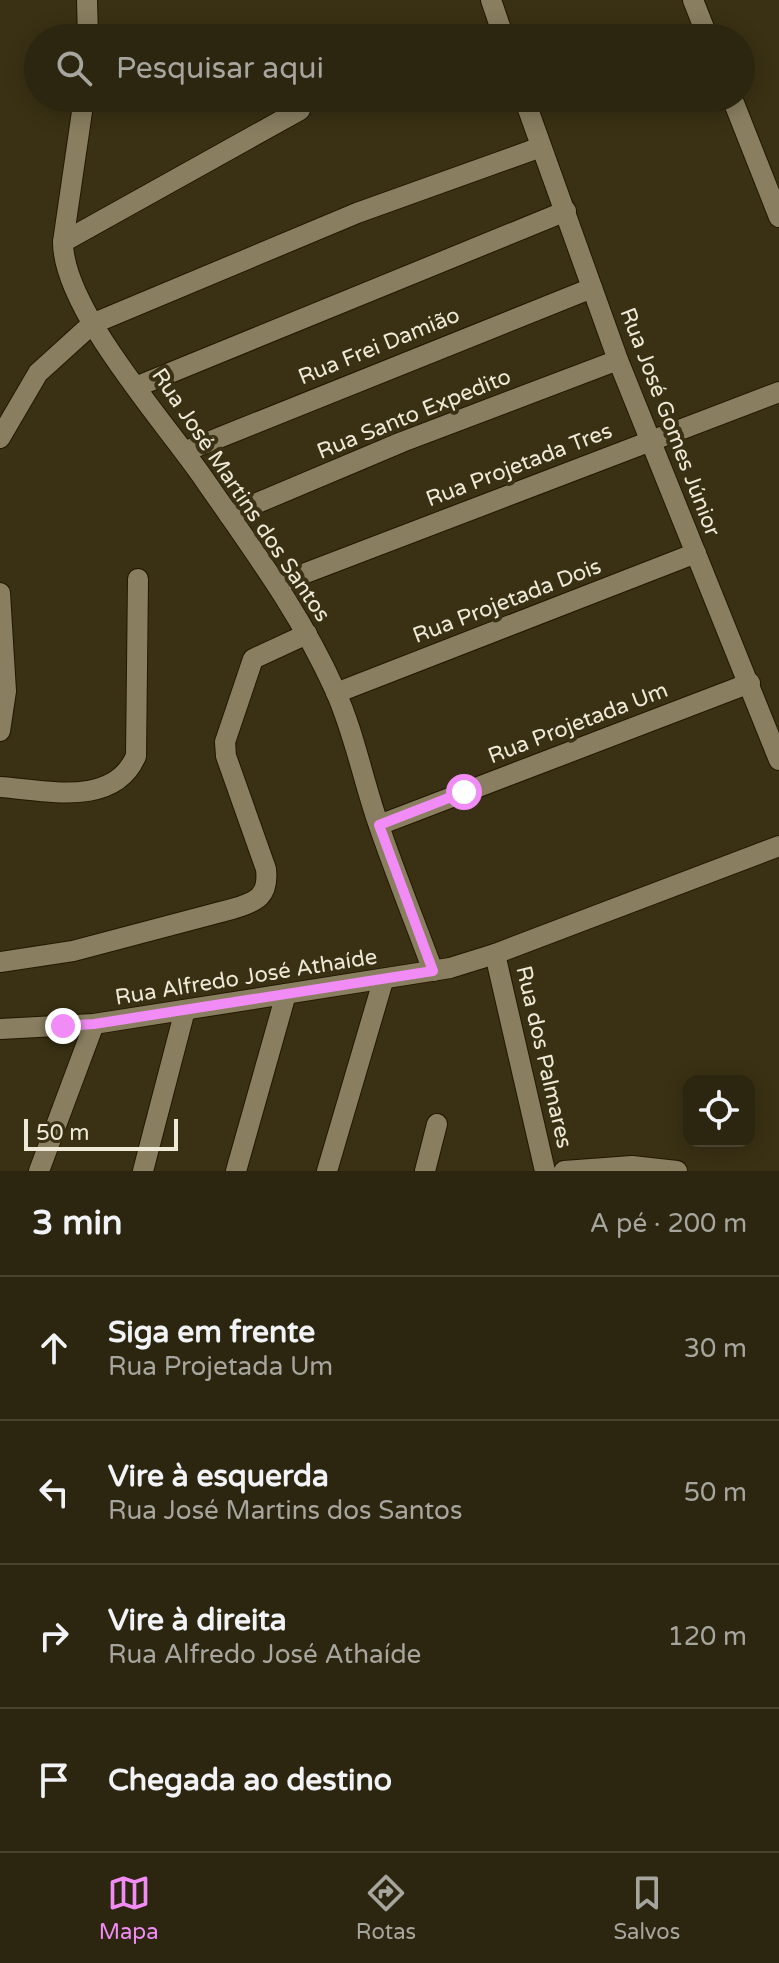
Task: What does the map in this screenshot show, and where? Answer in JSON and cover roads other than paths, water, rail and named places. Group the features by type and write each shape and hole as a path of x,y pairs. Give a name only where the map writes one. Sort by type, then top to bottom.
{"street":[{"path":"87,0 88,24"},
{"path":"491,0 499,24"},
{"path":"693,0 702,24"},
{"name":"Rua José Martins dos Santos","path":"82,112 63,242 66,270 92,324 186,451 277,584 307,634 336,693 379,825 441,970"},
{"path":"63,242 296,112"},
{"name":"Rua José Gomes Júnior","path":"529,112 618,360 779,760"},
{"path":"738,112 779,217"},
{"path":"0,438 38,373 92,324 357,213 541,147"},
{"path":"138,386 566,211"},
{"name":"Rua Frei Damião","path":"186,451 592,288"},
{"name":"Rua Santo Expedito","path":"229,515 402,442 618,360"},
{"name":"Rua Projetada Tres","path":"277,584 779,392"},
{"name":"Rua Projetada Dois","path":"336,693 696,553"},
{"path":"0,787 95,790 110,786 130,770 136,756 138,579"},
{"path":"0,593 6,691 0,731"},
{"path":"0,962 73,951 255,903 264,895 268,884 266,869 225,742 253,659 307,634"},
{"name":"Rua Projetada Um","path":"379,825 750,683"},
{"name":"Rua Alfredo José Athaíde","path":"0,1029 94,1024 441,970 495,954 779,846"},
{"name":"Rua dos Palmares","path":"495,954 545,1171"},
{"path":"327,1171 383,981"},
{"path":"236,1171 286,994"},
{"path":"143,1171 185,1010"},
{"path":"39,1171 94,1024"},
{"path":"425,1171 437,1124"},
{"path":"564,1171 632,1166 677,1171"}]}
